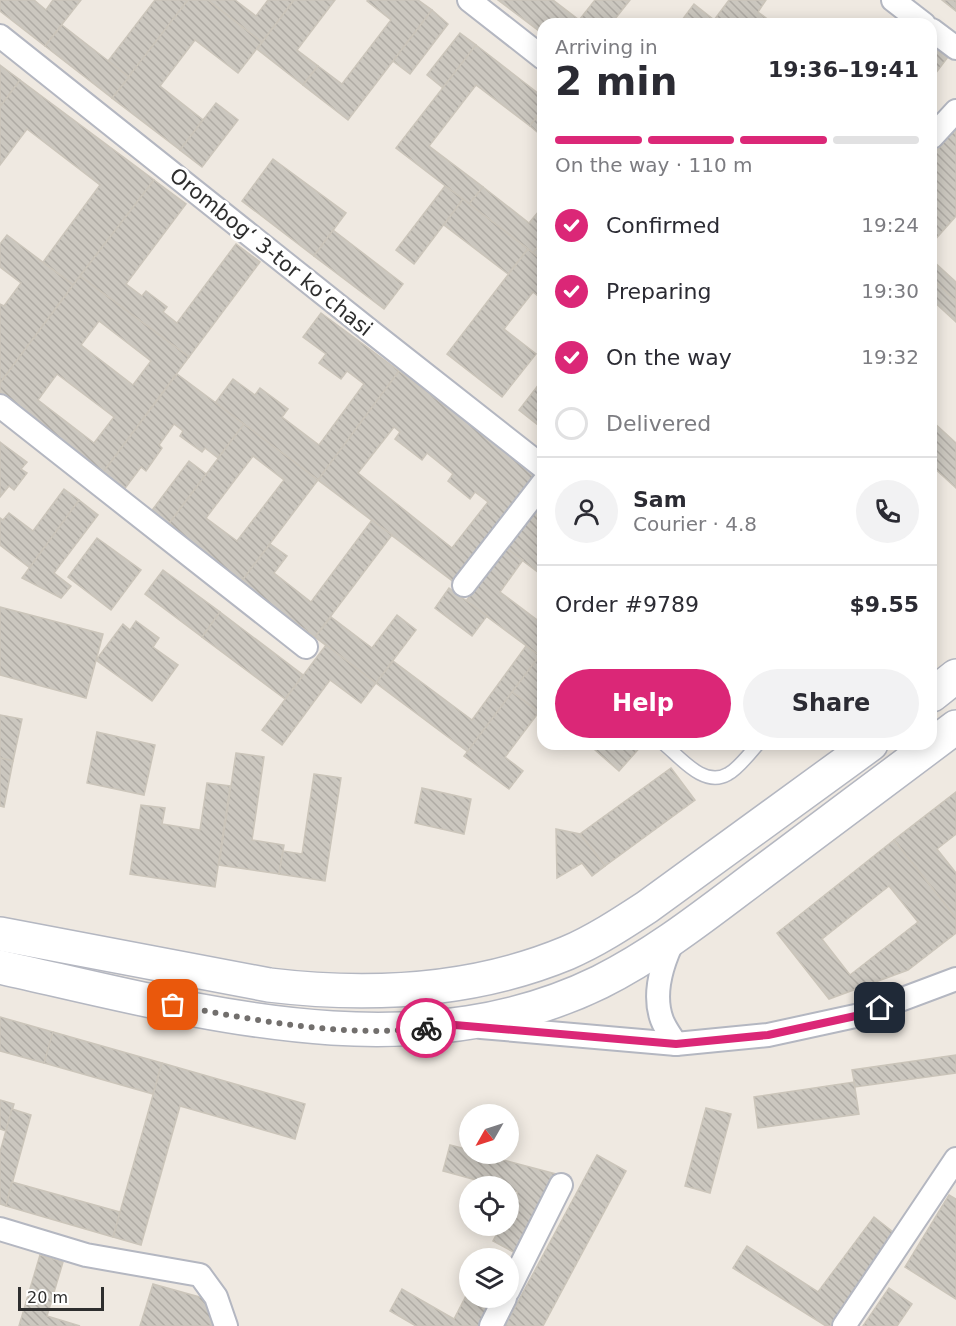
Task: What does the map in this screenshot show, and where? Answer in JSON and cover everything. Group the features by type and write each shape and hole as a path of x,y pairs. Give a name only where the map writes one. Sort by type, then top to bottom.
{"main road":[{"path":"937,691 956,676"},
{"path":"937,741 956,727"},
{"path":"0,934 269,985 381,991 422,988 480,979 539,963 596,939 647,907 863,750"},
{"path":"0,967 173,1005 265,1021 312,1026 368,1030 420,1029 455,1025 515,1013 600,982 675,937 925,750"}],"street":[{"path":"469,0 537,53"},
{"path":"893,0 916,18"},
{"path":"937,34 956,48"},
{"name":"Orombogʻ 3-tor koʻchasi","path":"0,36 537,462"},
{"path":"937,132 956,111"},
{"path":"0,406 306,647"},
{"path":"464,585 537,491"},
{"path":"675,937 660,976 659,999 661,1018 676,1044"},
{"path":"455,1025 676,1044 768,1035 860,1015 956,979"},
{"path":"844,1326 956,1159"},
{"path":"519,1269 561,1185"},
{"path":"0,1229 86,1256 200,1275 216,1297 226,1326"},
{"path":"491,1326 501,1308"}],"lane":[{"path":"671,750 699,774 710,778 730,773 752,750"}],"building":[{"path":"0,0 34,0 46,10 53,0 81,0 45,46 0,11"},
{"path":"155,0 188,0 129,77 108,61"},
{"path":"188,0 208,0 262,42 238,73 195,40 160,86 203,120 180,150 112,98"},
{"path":"208,0 235,0 256,16 268,0 294,0 262,42"},
{"path":"294,0 335,0 297,50 318,66 303,85 257,49"},
{"path":"368,0 418,0 432,10 348,120 303,85 318,66 342,84 391,20"},
{"path":"498,0 553,0 576,18 537,18 537,29"},
{"path":"595,0 630,0 616,18 581,18"},
{"path":"729,0 766,0 758,12 766,18 716,18"},
{"path":"942,0 956,0 956,11"},
{"path":"694,4 712,18 684,18"},
{"path":"432,10 448,24 410,74 393,61"},
{"path":"62,25 129,77 112,98 45,46"},
{"path":"460,33 476,45 443,88 427,75"},
{"path":"476,45 537,92 537,116 530,126 476,85 429,146 483,187 469,204 396,148"},
{"path":"937,49 948,57 937,71"},
{"path":"0,65 20,80 0,107"},
{"path":"20,80 154,180 73,285 43,262 100,185 27,129 0,165 0,107"},
{"path":"216,103 238,120 202,167 180,150"},
{"path":"537,116 537,132 530,126"},
{"path":"956,128 956,216 937,237 937,150"},
{"path":"273,159 346,213 314,256 242,201"},
{"path":"154,180 186,204 126,284 142,296 146,291 167,307 163,312 177,323 236,244 260,262 189,357 80,276"},
{"path":"445,186 463,199 414,264 396,250"},
{"path":"483,187 529,223 537,213 537,248 533,253 469,204"},
{"path":"463,199 528,249 508,274 444,225"},
{"path":"333,230 403,284 384,309 314,256"},
{"path":"7,235 73,285 0,383 0,304 4,306 21,283 0,267 0,244"},
{"path":"528,249 537,256 537,295 533,292 504,329 536,354 502,397 447,354"},
{"path":"937,265 956,282 956,301 937,284"},
{"path":"80,276 189,357 101,475 0,399 0,383","holes":["99,321 151,361 133,385 81,345","57,374 114,417 94,443 38,400"]},
{"path":"937,284 956,301 956,322 937,305"},
{"path":"321,313 399,371 318,480 215,403 233,379 255,395 260,388 288,409 282,417 319,445 364,384 347,371 341,379 319,363 326,354 303,337"},
{"path":"399,371 537,475 537,481 459,586 318,480","holes":["394,427 400,432 395,439 422,460 427,453 453,474 448,481 470,499 475,492 488,502 452,548 358,473"]},
{"path":"177,374 244,424 218,458 205,448 202,452 180,436 183,431 174,424 159,445 162,448 146,471 141,467 123,491 101,475"},
{"path":"537,387 537,424 519,410"},
{"path":"244,424 318,480 241,582 167,526","holes":["253,456 284,480 237,541 206,518"]},
{"path":"937,426 956,443 956,488 937,471"},
{"path":"0,442 27,462 21,469 27,473 14,490 9,486 0,497"},
{"path":"189,461 206,474 167,526 150,513"},
{"path":"64,489 79,500 30,568 0,545 0,518 3,520 9,513 33,531"},
{"path":"79,500 98,515 54,573 71,586 61,598 22,578"},
{"path":"537,505 537,571 506,548"},
{"path":"372,520 392,535 315,637 241,582 270,544 287,556 274,573 311,602"},
{"path":"97,538 141,570 111,610 68,577"},
{"path":"506,548 523,560 500,592 537,620 537,654 466,601"},
{"path":"163,570 220,612 202,637 145,594"},
{"path":"449,588 487,616 472,636 435,608"},
{"path":"0,607 103,634 86,698 0,675"},
{"path":"220,612 303,675 285,699 202,637"},
{"path":"397,615 416,630 376,683 315,637 331,617 372,648"},
{"path":"136,621 159,638 153,647 178,665 152,701 96,660 123,624 130,630"},
{"path":"326,645 376,683 361,703 330,680 282,745 262,730"},
{"path":"526,646 537,654 537,660 468,752 376,683 393,661 472,720"},
{"path":"537,659 537,711 512,692"},
{"path":"512,692 537,711 537,715 505,757 523,771 509,789 464,756"},
{"path":"0,715 22,719 13,761 0,758"},
{"path":"97,732 155,745 144,795 87,783"},
{"path":"595,750 638,750 619,771"},
{"path":"236,753 264,757 252,840 284,845 279,874 219,865"},
{"path":"0,758 13,761 4,807 0,806"},
{"path":"671,768 695,800 605,866 580,834"},
{"path":"314,774 341,778 325,881 279,874 283,851 302,854"},
{"path":"207,783 230,786 215,887 130,874 141,805 165,808 162,824 200,830"},
{"path":"422,788 471,799 464,834 415,823"},
{"path":"956,792 956,834 937,849 956,873 956,918 894,840"},
{"path":"556,829 580,834 605,866 592,876 582,863 557,878"},
{"path":"894,840 956,918 956,933 908,970 829,999 777,933","holes":["889,886 918,922 850,975 822,939"]},
{"path":"0,1017 53,1032 44,1063 0,1051"},
{"path":"53,1032 162,1063 153,1094 44,1063"},
{"path":"956,1055 956,1073 855,1087 852,1070"},
{"path":"162,1063 305,1104 295,1139 180,1106 141,1245 113,1237"},
{"path":"854,1082 859,1114 758,1128 754,1097"},
{"path":"0,1100 14,1104 6,1131 0,1129"},
{"path":"706,1108 731,1114 710,1193 685,1186"},
{"path":"12,1109 31,1115 6,1206 0,1204 0,1152"},
{"path":"450,1145 459,1147 459,1164 519,1164 560,1175 519,1255 519,1248 506,1248 493,1241 496,1236 519,1236 519,1176 461,1176 443,1171"},
{"path":"597,1155 626,1171 543,1326 505,1326 515,1308 519,1308 519,1300"},
{"path":"12,1182 120,1212 113,1237 6,1206"},
{"path":"949,1195 956,1199 956,1299 905,1267"},
{"path":"874,1217 898,1236 830,1326 826,1326 733,1268 747,1246 818,1292"},
{"path":"40,1255 63,1262 47,1316 80,1326 19,1326"},
{"path":"153,1284 203,1298 221,1326 140,1326"},
{"path":"889,1288 912,1304 897,1326 863,1326"},
{"path":"402,1289 454,1319 460,1308 493,1308 484,1326 416,1326 390,1311"}],"way so far":[{"path":"173,1005 242,1018 349,1030 426,1028"}],"route":[{"path":"426,1028 455,1025 676,1044 768,1035 860,1015 880,1008"}]}
